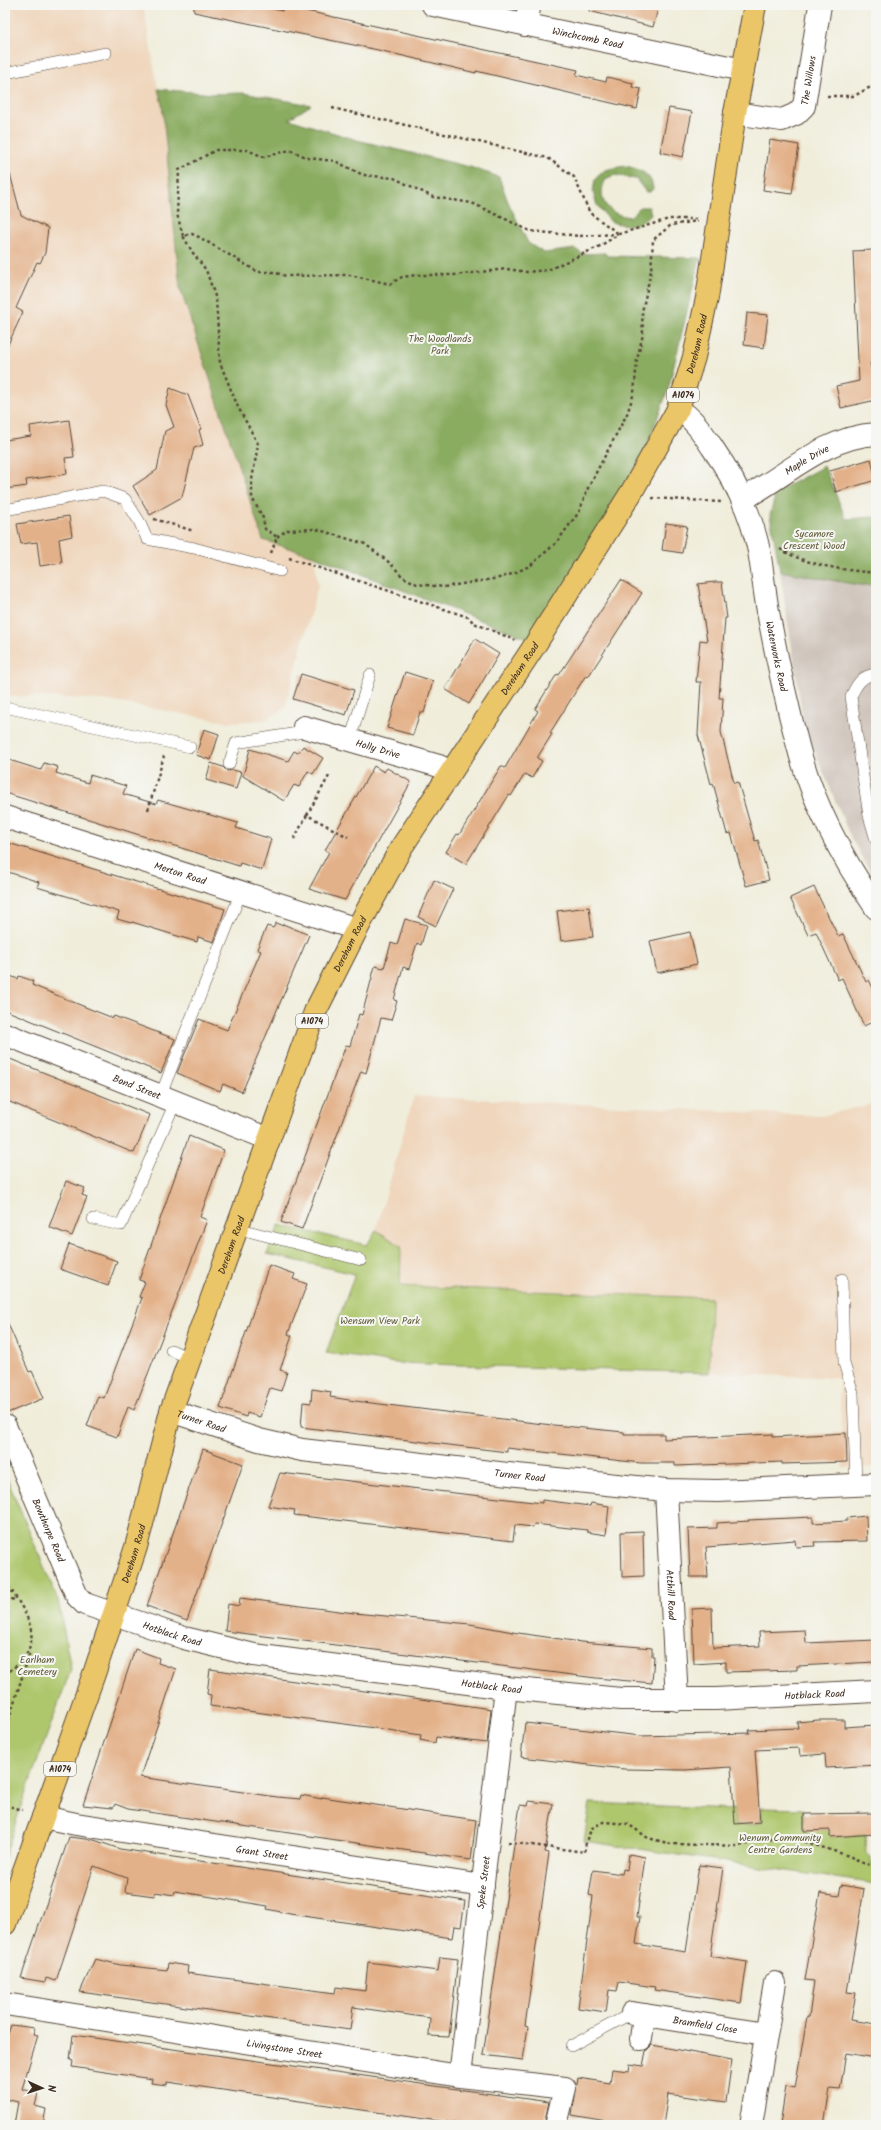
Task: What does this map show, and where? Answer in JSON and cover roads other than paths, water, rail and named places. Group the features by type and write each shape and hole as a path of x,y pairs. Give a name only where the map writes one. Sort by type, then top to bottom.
{"main road":[{"name":"Dereham Road","path":"5,1924 136,1547 171,1411 180,1354 236,1228 316,1012 356,929 401,848 533,648 631,493 678,409 694,356 707,298 714,219 755,5"}],"street":[{"name":"Winchcomb Road","path":"433,5 528,15 743,70"},
{"name":"The Willows","path":"735,112 782,120 796,114 804,106 820,5"},
{"name":"Waterworks Road","path":"678,409 688,415 706,438 724,463 743,499 759,551 774,646 798,747 825,823 852,872 876,908"},
{"name":"Maple Drive","path":"743,499 830,446 852,438 876,434"},
{"name":"Holly Drive","path":"309,728 439,766 451,772"},
{"name":"Merton Road","path":"5,816 356,929"},
{"name":"Bond Street","path":"5,1034 167,1100 269,1138"},
{"name":"Turner Road","path":"171,1411 259,1440 302,1450 666,1490 718,1491 866,1484"},
{"name":"Bowthorpe Road","path":"5,1426 76,1596 85,1604 114,1613"},
{"name":"Atthill Road","path":"666,1490 677,1700"},
{"name":"Hotblack Road","path":"114,1613 184,1638 254,1655 506,1688 621,1699 677,1700 876,1691"},
{"name":"Speke Street","path":"460,2076 506,1688"},
{"name":"Grant Street","path":"42,1817 92,1827 483,1886"},
{"path":"751,2125 774,1983"},
{"name":"Livingstone Street","path":"5,2004 460,2076 565,2088 556,2125"},
{"path":"638,2014 641,2039"},
{"name":"Bramfield Close","path":"638,2014 766,2034"}],"lane":[{"path":"5,73 106,53"},
{"path":"5,510 103,491 125,499 139,521 147,539 201,550 280,571"},
{"path":"876,674 869,674 857,684 851,697 869,816 876,840"},
{"path":"350,740 370,676"},
{"path":"5,709 9,708 190,747"},
{"path":"229,764 236,743 300,734 309,728"},
{"path":"93,1219 121,1225 167,1100 240,892"},
{"path":"236,1228 361,1260"},
{"path":"842,1279 844,1363 852,1393 866,1484"},
{"path":"571,2046 638,2014"}],"park label":[{"name":"The Woodlands Park","path":"440,344"},
{"name":"Sycamore Crescent Wood","path":"814,538"},
{"name":"Wensum View Park","path":"380,1320"},
{"name":"Earlham Cemetery","path":"37,1664"},
{"name":"Wenum Community Centre Gardens","path":"780,1842"}]}
